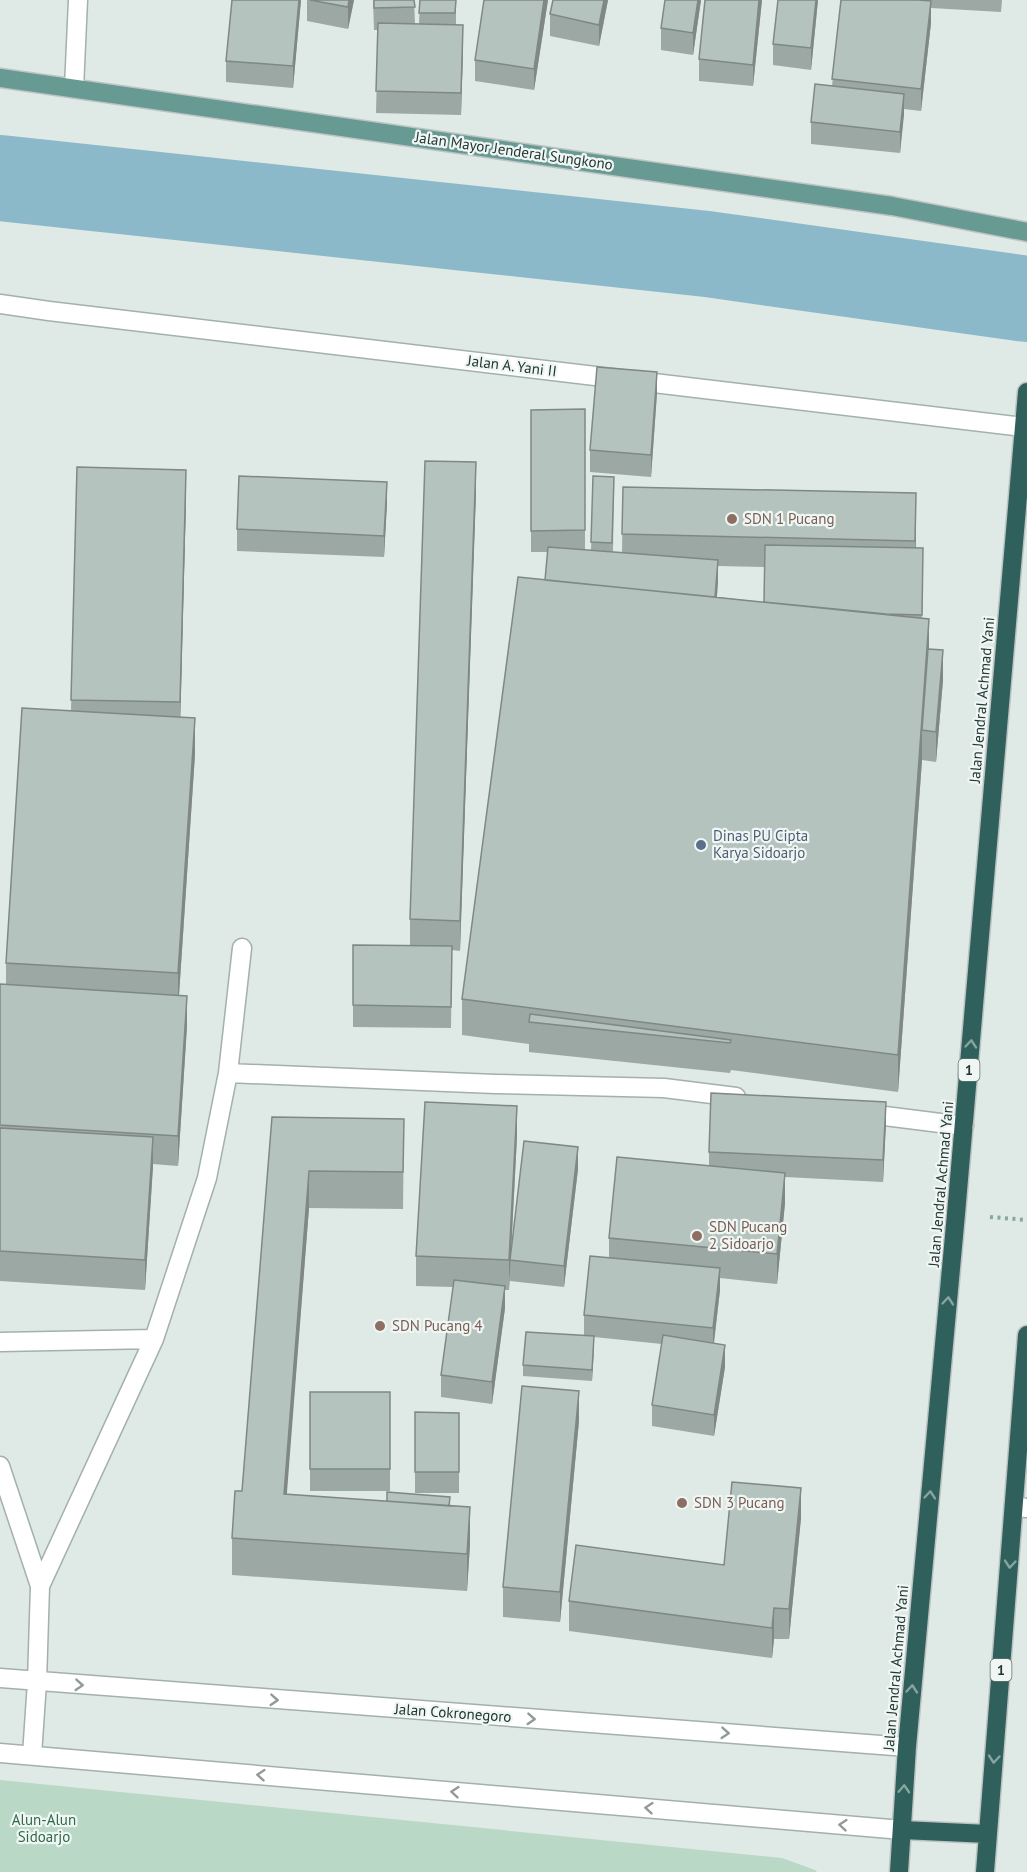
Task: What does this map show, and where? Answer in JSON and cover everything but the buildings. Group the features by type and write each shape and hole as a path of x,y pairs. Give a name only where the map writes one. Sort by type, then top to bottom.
{"highway":[{"name":"Jalan Jendral Achmad Yani","path":"899,1872 907,1747 964,1126 1027,392"},
{"name":"1","path":"985,1872 1021,1507 1027,1335"},
{"path":"902,1830 988,1834"}],"main road":[{"name":"Jalan Mayor Jenderal Sungkono","path":"0,78 881,204 1027,232"}],"street":[{"path":"74,88 78,0"},
{"name":"Jalan A. Yani II","path":"0,304 1023,427"},
{"path":"40,1586 154,1339 207,1178 228,1073 242,948"},
{"path":"228,1073 664,1088 757,1100"},
{"path":"849,1111 964,1126"},
{"path":"0,1342 154,1339"},
{"path":"0,1466 40,1586 32,1755"},
{"name":"Jalan Cokronegoro","path":"0,1678 907,1747"},
{"path":"0,1753 902,1830"}],"green space":[{"name":"Alun-Alun Sidoarjo","path":"0,1780 782,1858 817,1872 0,1872"}],"waterway":[{"path":"0,178 707,254 1027,299"}],"place":[{"name":"SDN 1 Pucang","path":"732,519"},
{"name":"Dinas PU Cipta Karya Sidoarjo","path":"701,845"},
{"name":"SDN Pucang 2 Sidoarjo","path":"697,1236"},
{"name":"SDN Pucang 4","path":"380,1326"},
{"name":"SDN 3 Pucang","path":"682,1503"}]}
